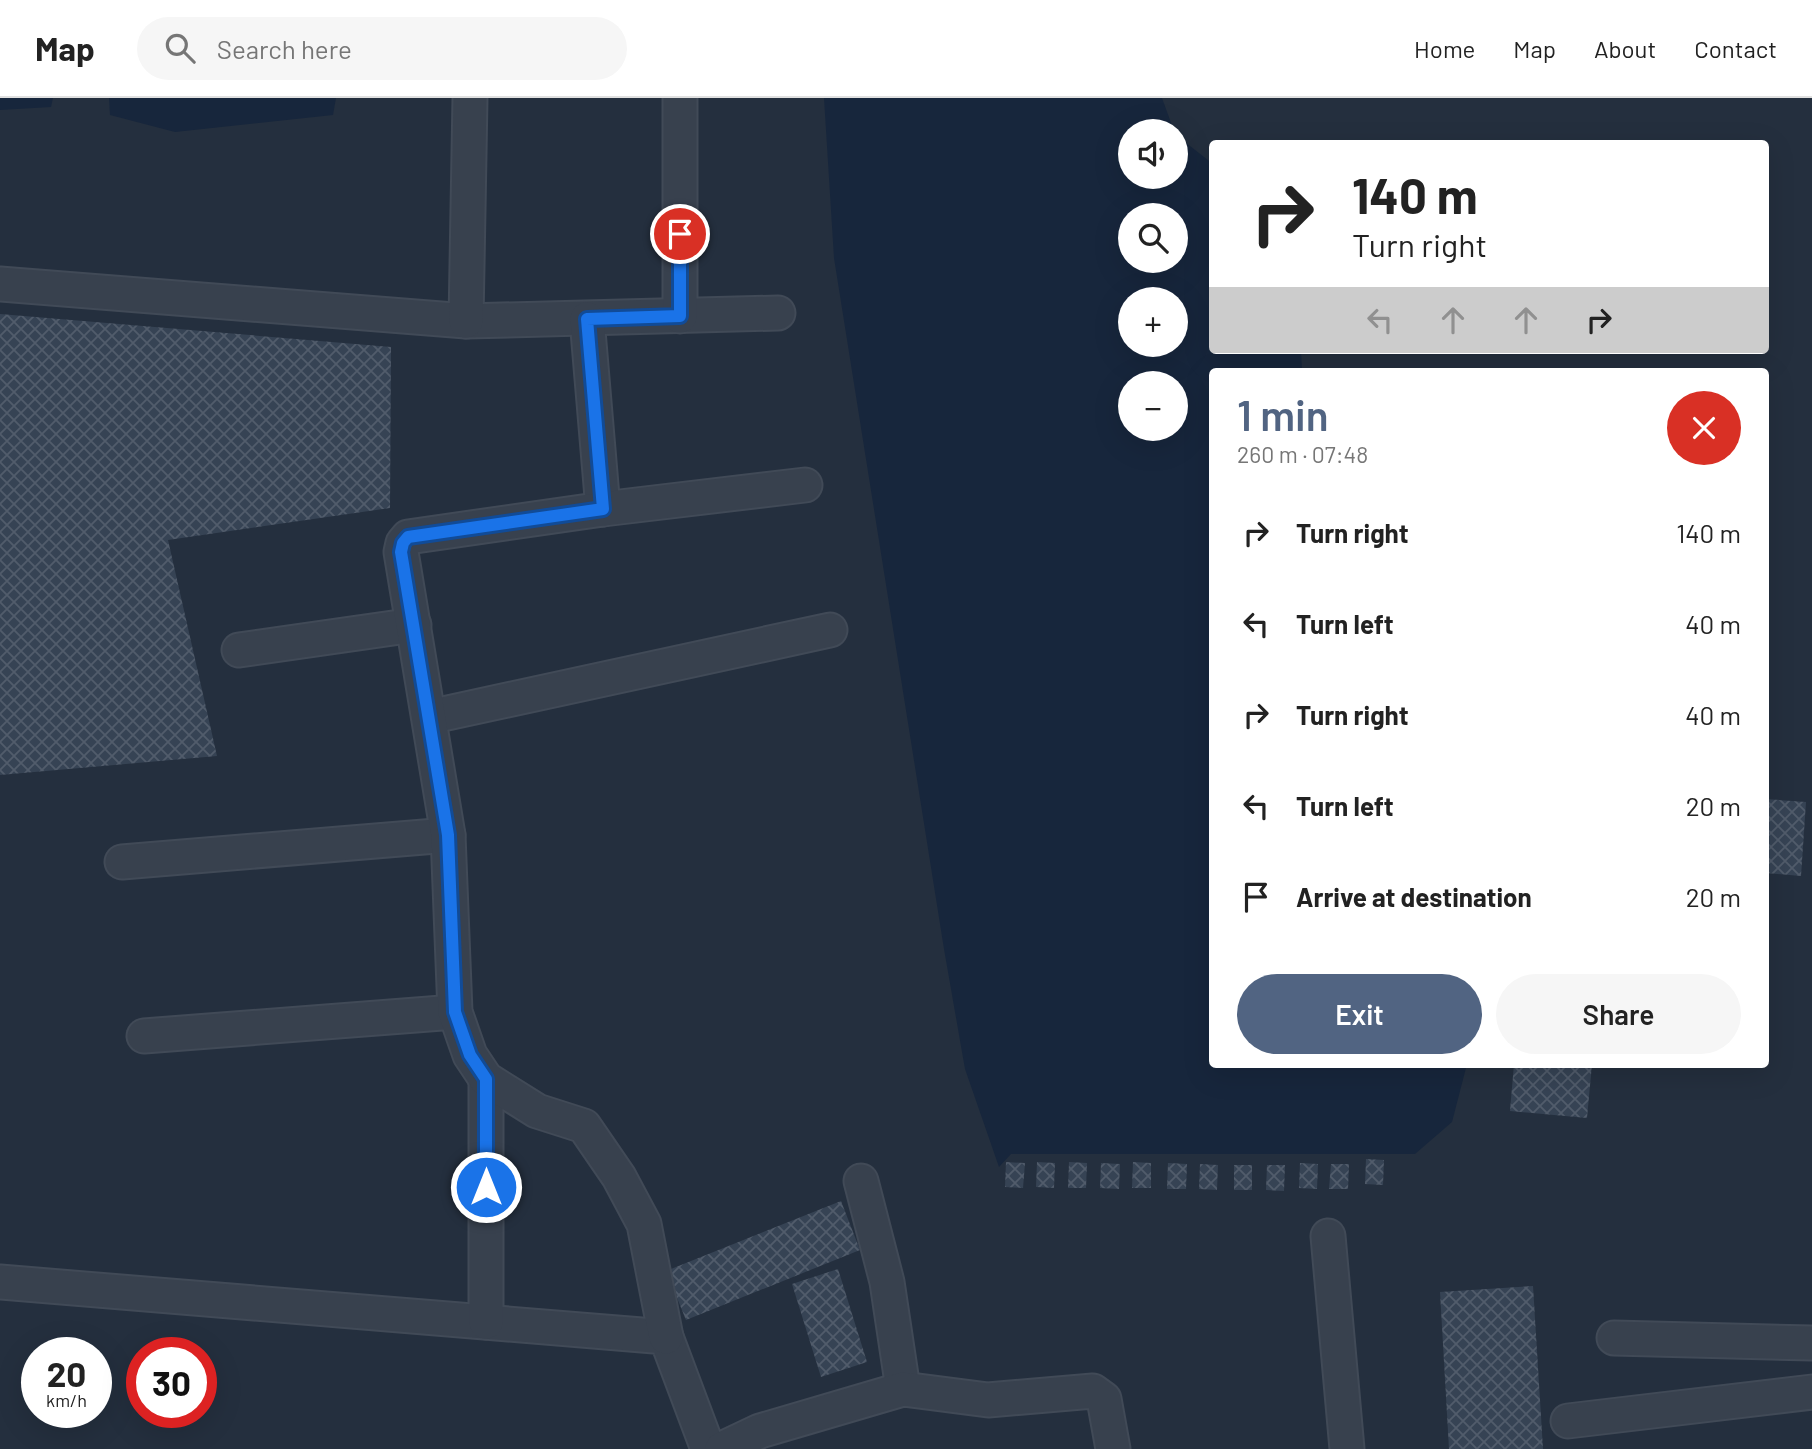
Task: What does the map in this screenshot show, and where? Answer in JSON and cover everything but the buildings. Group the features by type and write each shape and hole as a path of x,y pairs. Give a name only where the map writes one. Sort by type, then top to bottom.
{"street":[{"path":"466,321 470,98"},
{"path":"680,98 680,316"},
{"path":"0,284 466,321 778,313"},
{"path":"587,319 603,509"},
{"path":"708,1449 666,1337 644,1224 619,1177 584,1126 537,1111 486,1079 470,1055 455,1012 448,835 401,552 408,537 603,509 805,485"},
{"path":"239,650 414,625"},
{"path":"429,716 830,630"},
{"path":"122,862 448,835"},
{"path":"144,1036 455,1012"},
{"path":"486,1079 486,1322"},
{"path":"861,1181 887,1282 903,1389"},
{"path":"1328,1236 1347,1449"},
{"path":"0,1283 666,1337"},
{"path":"1614,1338 1800,1342 1812,1381"},
{"path":"722,1449 760,1431 903,1389 988,1400 1093,1391 1104,1399 1113,1449"},
{"path":"1568,1421 1812,1392"}],"water":[{"path":"0,98 53,98 51,107 0,110"},
{"path":"109,98 336,98 333,115 175,132 110,115"},
{"path":"824,98 1162,98 1170,119 1118,119 1118,189 1188,189 1188,144 1209,161 1209,354 1301,354 1302,368 1209,368 1209,1068 1466,1068 1452,1122 1415,1154 1011,1154 999,1167 965,1069 834,258"}],"route":[{"path":"486,1187 486,1079 470,1055 455,1012 448,835 401,552 408,537 603,509 587,319 680,316 680,234"}]}
